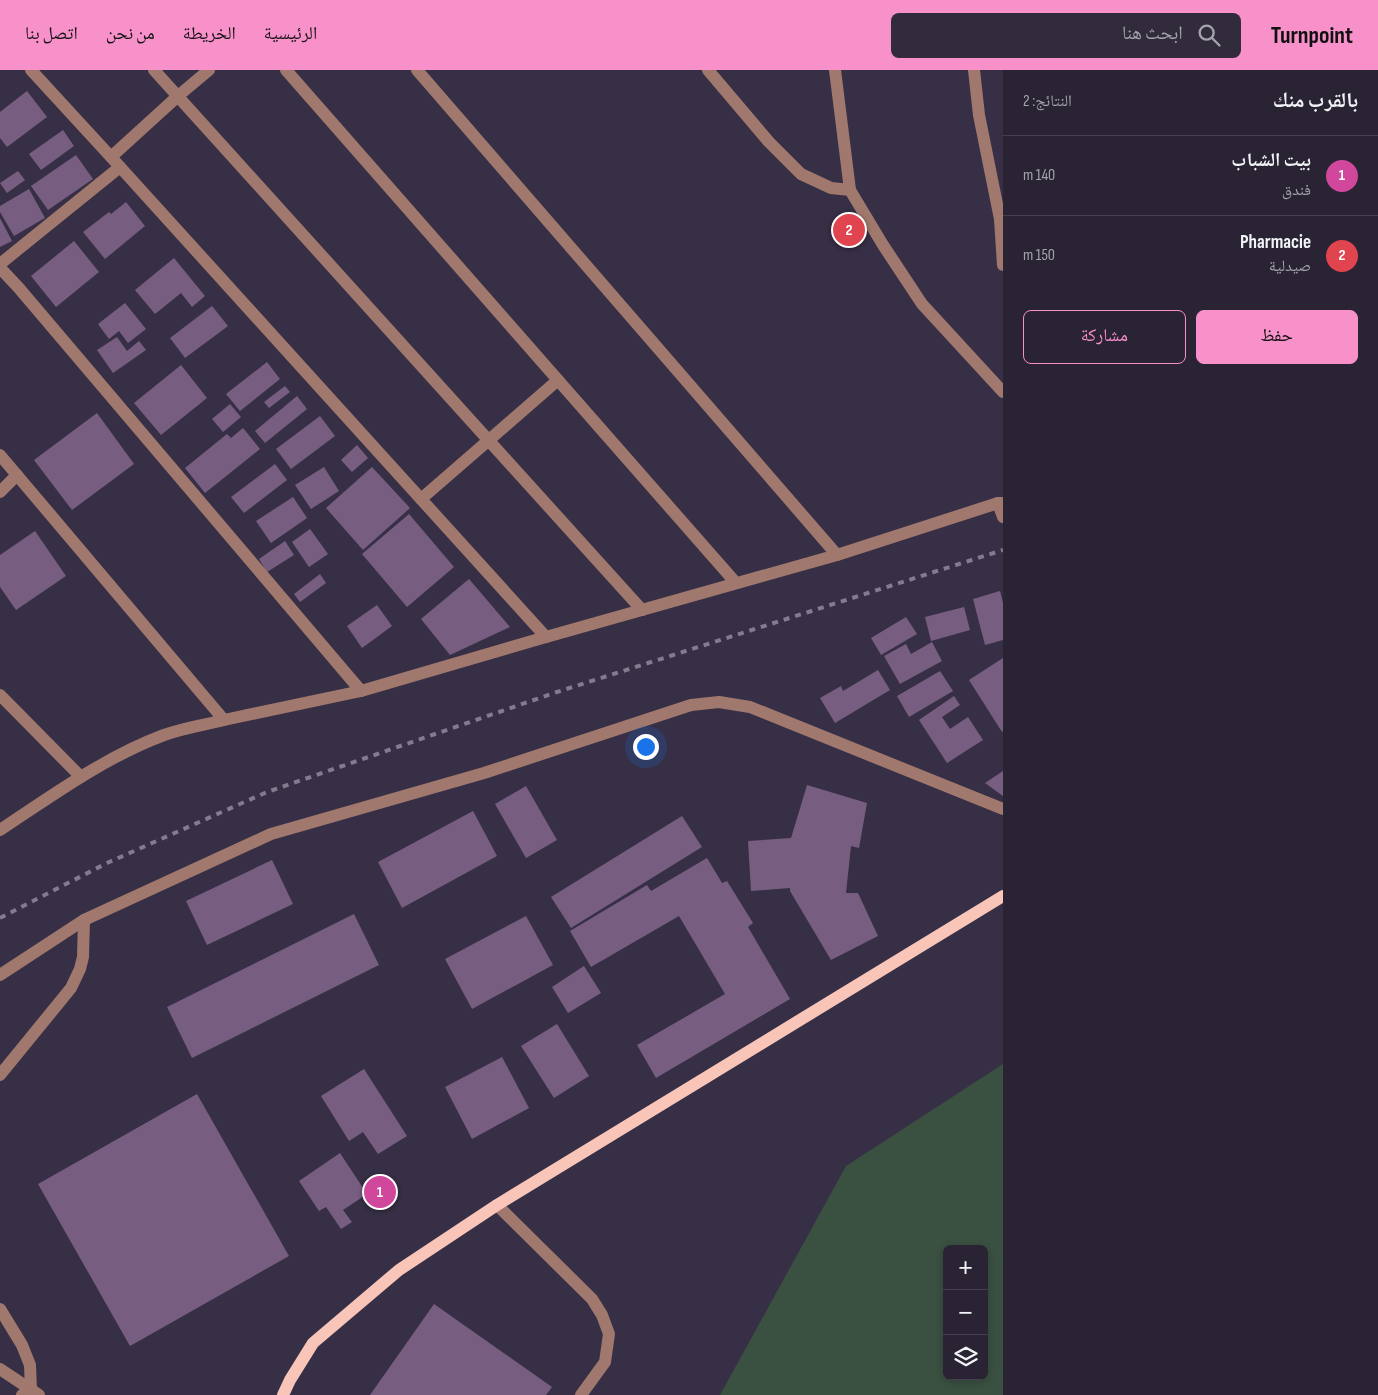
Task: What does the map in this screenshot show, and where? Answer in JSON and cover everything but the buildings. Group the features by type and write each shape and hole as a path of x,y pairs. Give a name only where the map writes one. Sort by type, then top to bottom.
{"main road":[{"path":"283,1395 313,1343 400,1270 497,1205 1003,896"}],"street":[{"path":"31,70 546,637"},
{"path":"154,70 642,610"},
{"path":"111,157 209,70"},
{"path":"286,70 736,583"},
{"path":"417,70 837,555"},
{"path":"708,70 769,142 801,174 831,188 850,190"},
{"path":"835,70 850,190 922,304 1003,392"},
{"path":"974,70 978,115 1001,217 1003,265"},
{"path":"120,167 0,266 361,691"},
{"path":"421,498 558,380"},
{"path":"0,455 224,720"},
{"path":"0,492 17,475"},
{"path":"0,830 80,777 127,751 166,734 361,691 837,555 1000,503 1003,517"},
{"path":"0,695 80,777"},
{"path":"0,975 84,920 271,834 484,773 682,708 700,704 719,702 750,707 1003,809"},
{"path":"0,1076 71,988 80,969 83,956 84,920"},
{"path":"497,1205 592,1299 602,1314 609,1334 605,1362 581,1395"},
{"path":"0,1309 22,1345 30,1366 31,1393"},
{"path":"0,1369 31,1393"}],"green space":[{"path":"1003,1064 1003,1395 720,1395 846,1166"}],"railway":[{"path":"0,918 107,863 267,792 557,692 1003,550"}],"place":[{"name":"Pharmacie","path":"849,230"},
{"name":"بيت الشباب","path":"380,1192"}]}
